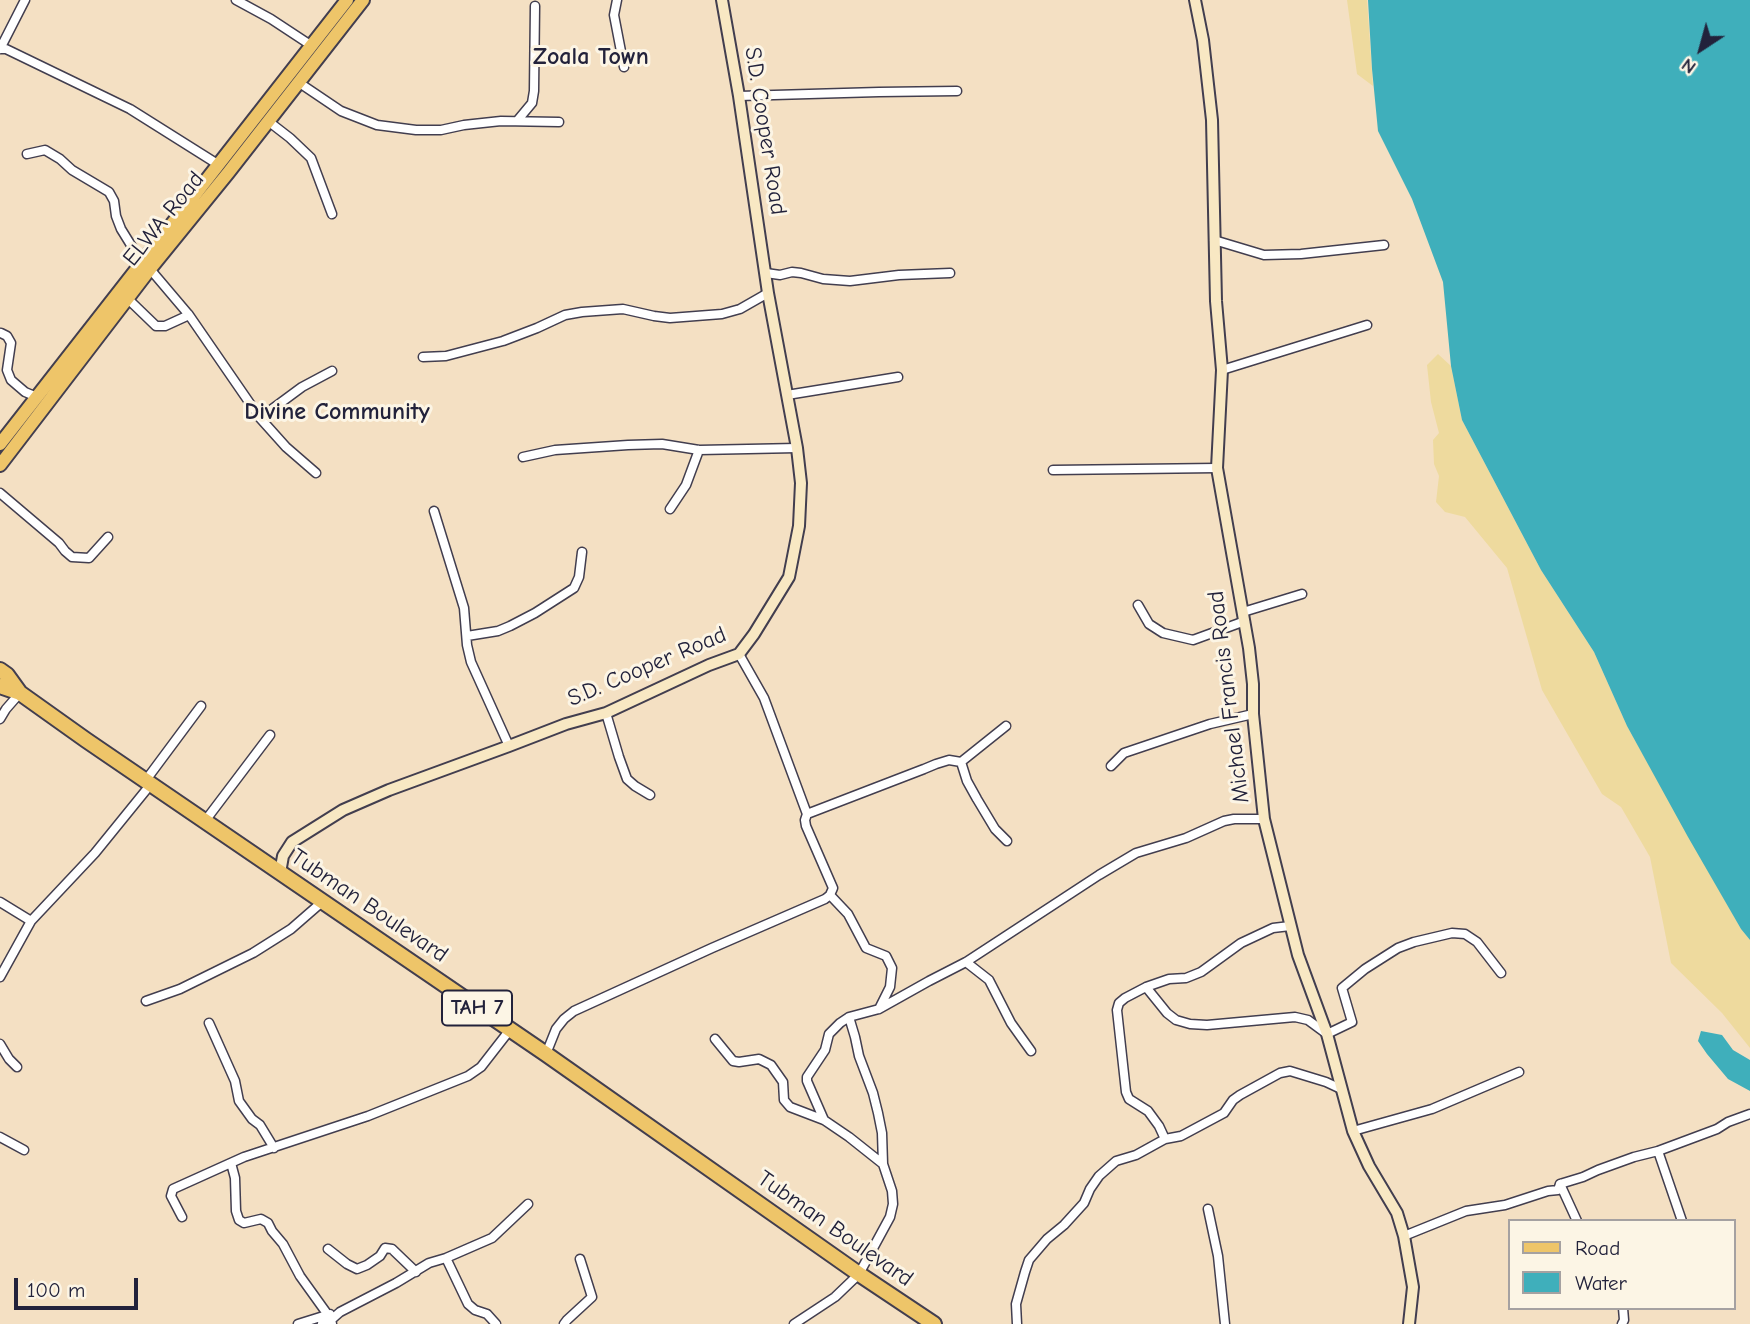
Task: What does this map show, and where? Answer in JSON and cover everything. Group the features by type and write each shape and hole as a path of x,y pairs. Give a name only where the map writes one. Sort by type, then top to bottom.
{"highway":[{"name":"Tubman Boulevard","path":"0,670 20,693"},
{"name":"Tubman Boulevard","path":"0,686 20,693 934,1324"}],"main road":[{"name":"ELWA Road","path":"0,465 127,298 146,266 219,166 347,0"},
{"name":"ELWA Road","path":"0,444 268,121 363,0"}],"street":[{"path":"25,0 0,49 6,49 123,105 219,166"},
{"path":"236,0 312,46"},
{"path":"617,0 614,15 624,68"},
{"name":"S.D. Cooper Road","path":"280,873 283,856 292,842 343,810 389,790 566,724 606,713 709,664 739,654 789,577 799,526 801,483 797,448 768,293 722,0"},
{"name":"Michael Francis Road","path":"1195,0 1203,40 1212,120 1216,301 1222,370 1217,468 1244,617 1253,684 1253,714 1264,819 1298,955 1327,1034 1353,1131 1369,1166 1397,1213 1404,1236 1413,1287 1409,1324"},
{"path":"517,121 532,103 534,91 535,6"},
{"path":"298,82 341,111 377,125 441,130 489,122 559,122"},
{"path":"738,96 957,91"},
{"path":"268,121 311,158 332,214"},
{"path":"27,154 45,150 109,192 121,229 146,266 189,315 260,418 286,447 316,473"},
{"path":"1214,240 1264,255 1384,245"},
{"path":"766,274 792,272 823,279 850,281 950,273"},
{"path":"423,357 446,356 503,341 565,315 623,309 670,318 722,314 740,309 768,293"},
{"path":"127,298 156,326 165,326 189,315"},
{"path":"1222,370 1367,325"},
{"path":"1,333 7,336 11,343 7,370 11,380 25,393 37,397"},
{"path":"260,418 302,387 332,371"},
{"path":"787,395 898,377"},
{"path":"523,457 555,450 628,445 662,444 699,450 797,448"},
{"path":"670,509 686,485 699,450"},
{"path":"1053,470 1217,468"},
{"path":"0,493 72,556 89,558 108,537"},
{"path":"434,511 464,608 471,662 509,746"},
{"path":"467,636 498,631 510,626 573,588 579,577 582,552"},
{"path":"1138,605 1149,624 1163,633 1193,640 1301,594"},
{"path":"546,1054 556,1029 574,1011 830,895 833,888 806,826 807,814 764,698 739,654"},
{"path":"0,719 20,693"},
{"path":"0,977 31,921 95,853 149,782 201,706"},
{"path":"606,713 627,779 650,795"},
{"path":"1111,766 1124,753 1210,724 1253,714"},
{"path":"807,814 936,764 949,760 961,762 1006,726"},
{"path":"205,821 270,735"},
{"path":"961,762 977,799 995,829 1007,841"},
{"path":"824,1120 807,1077 825,1050 829,1034 840,1023 849,1017 879,1009 966,962 1099,874 1136,853 1186,838 1223,821 1264,819"},
{"path":"830,895 848,914 866,948 886,956 892,968 890,987 879,1009"},
{"path":"0,902 31,921"},
{"path":"146,1002 180,989 253,953 291,929 323,902"},
{"path":"1165,1139 1148,1111 1129,1099 1126,1092 1117,1010 1119,1003 1169,979 1186,978 1202,971 1241,943 1273,928 1290,926"},
{"path":"1146,988 1167,1013 1176,1020 1191,1024 1295,1017 1308,1020 1327,1034 1352,1022 1342,988 1398,948 1414,942 1452,933 1465,934 1477,942 1501,973"},
{"path":"966,962 989,980 1011,1023 1031,1051"},
{"path":"793,1324 835,1297 859,1274 890,1217 893,1204 892,1191 883,1164 878,1113 849,1017"},
{"path":"209,1023 235,1081 239,1101 260,1125 274,1148"},
{"path":"182,1217 171,1196 173,1189 244,1157 368,1116 468,1076 481,1067 509,1031"},
{"path":"715,1039 733,1061 759,1059 771,1066 783,1082 784,1100 790,1107 824,1120 883,1164"},
{"path":"0,1044 17,1067"},
{"path":"1353,1131 1432,1109 1519,1072"},
{"path":"1017,1324 1016,1304 1029,1260 1084,1203 1099,1176 1116,1161 1136,1155 1165,1139 1181,1136 1224,1113 1240,1095 1280,1073 1300,1073 1342,1088"},
{"path":"1560,1184 1658,1151 1750,1114"},
{"path":"0,1138 24,1150"},
{"path":"1658,1151 1681,1219"},
{"path":"231,1163 239,1220 244,1223 261,1219 268,1223 330,1320"},
{"path":"1404,1236 1465,1212 1505,1205 1558,1190 1560,1184"},
{"path":"1560,1184 1576,1219"},
{"path":"322,1324 340,1311 429,1263 492,1238 528,1204"},
{"path":"1208,1209 1218,1256 1225,1324"},
{"path":"328,1249 347,1265 357,1269 380,1256 386,1248 392,1249 416,1272"},
{"path":"446,1258 468,1304 493,1318 496,1324"},
{"path":"564,1324 592,1297 580,1259"},
{"path":"298,1324 330,1320"}],"sand":[{"path":"1347,0 1367,0 1373,86 1357,74"},
{"path":"1438,354 1451,366 1462,420 1541,570 1594,652 1627,726 1741,929 1750,940 1750,1048 1722,1013 1671,963 1650,857 1621,807 1602,794 1542,690 1507,568 1465,517 1445,512 1436,502 1439,476 1434,464 1433,440 1439,433 1431,402 1427,365"}],"water":[{"path":"1368,0 1750,0 1750,940 1688,837 1627,726 1594,652 1541,570 1462,420 1451,366 1443,282 1412,199 1378,131"},
{"path":"1701,1031 1722,1035 1733,1050 1750,1060 1750,1091 1728,1079 1707,1054 1698,1041"}],"district":[{"name":"Zoala Town","path":"591,57"},
{"name":"Divine Community","path":"337,412"}]}
